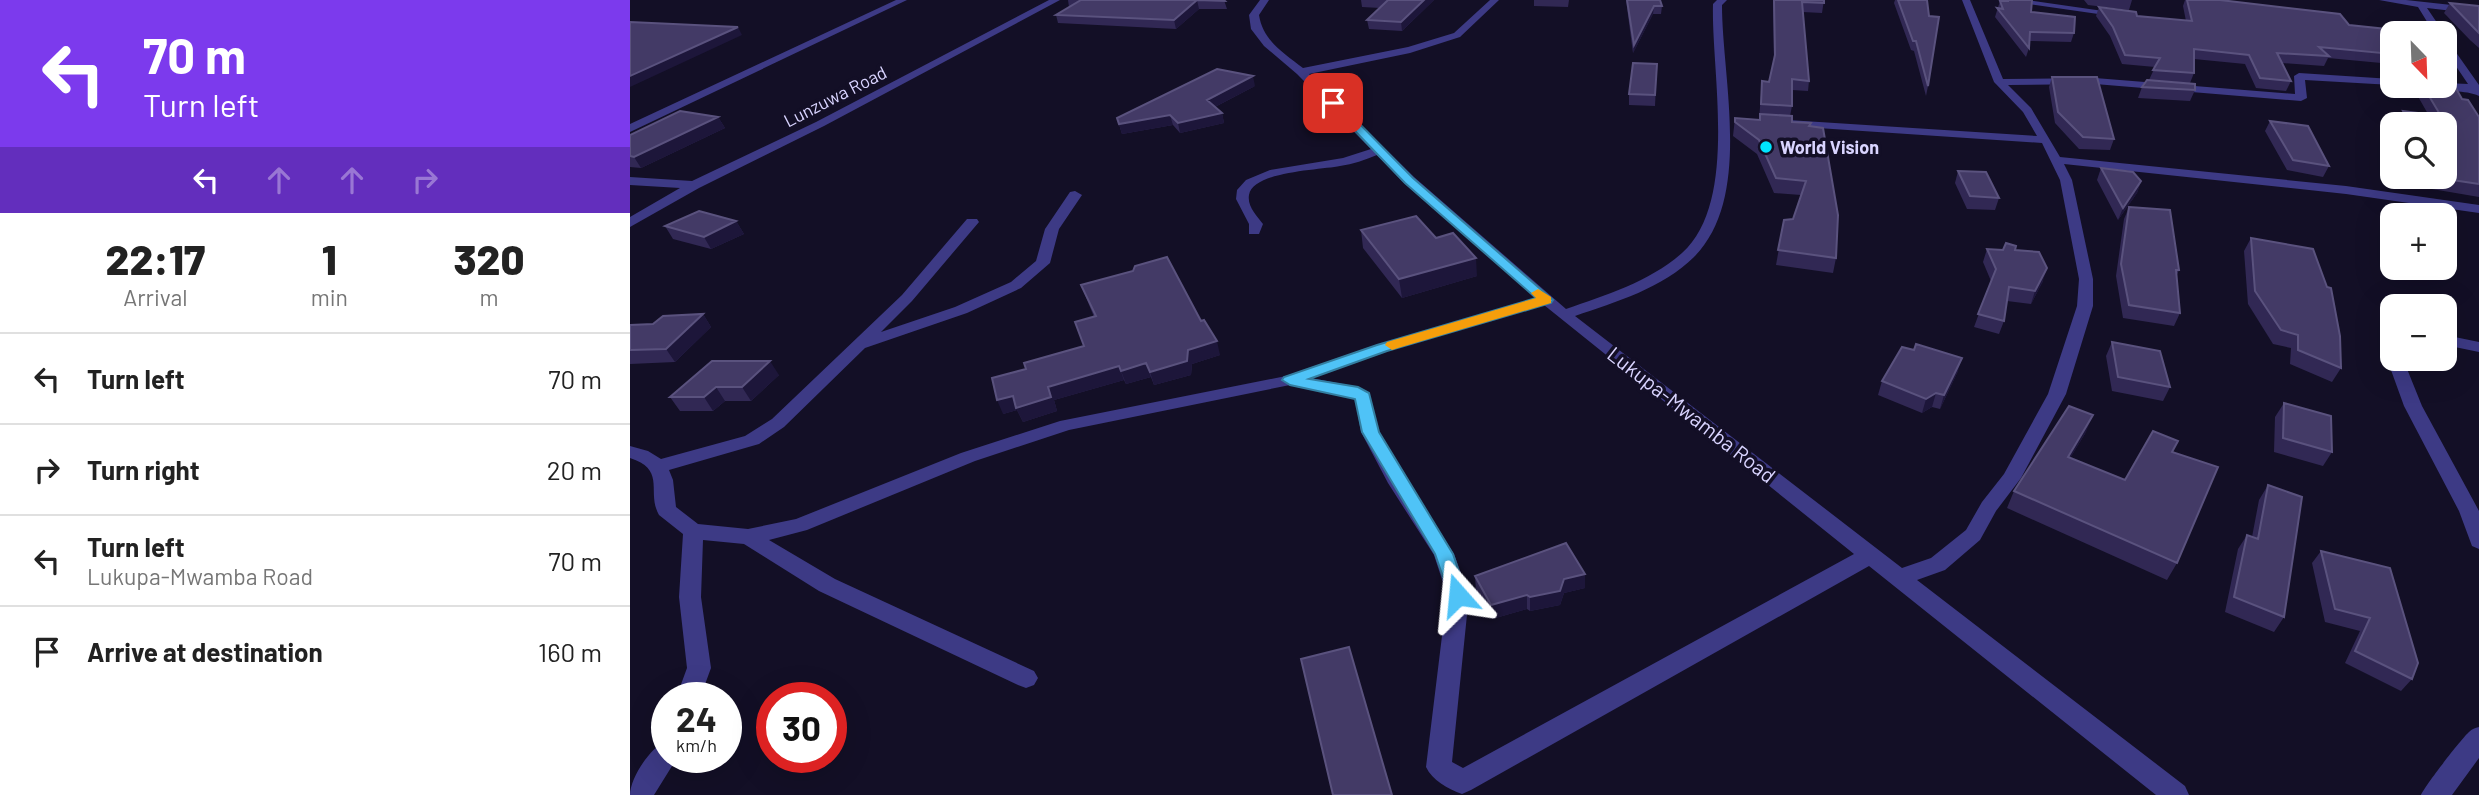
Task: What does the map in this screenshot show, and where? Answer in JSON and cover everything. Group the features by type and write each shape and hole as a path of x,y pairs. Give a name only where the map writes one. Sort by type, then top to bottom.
{"street":[{"path":"630,128 903,0"},
{"name":"Lunzuwa Road","path":"630,223 694,185 831,118 1056,0"},
{"name":"Lukupa-Mwamba Road","path":"1265,0 1254,15 1256,29 1267,44 1301,72 1409,180 1546,300 2176,795"},
{"path":"1301,72 1410,50 1457,35 1494,0"},
{"path":"1564,315 1654,277 1689,255 1706,234 1717,195 1732,119 1717,55 1717,5 1723,0"},
{"path":"1900,577 1938,564 1973,536 1989,507 2011,478 2057,394 2085,306 2086,279 2066,180 2027,110 1999,82 1966,0"},
{"path":"2004,0 2133,16"},
{"path":"2383,0 2479,10"},
{"path":"2421,5 2431,21"},
{"path":"2457,62 2476,91"},
{"path":"1999,82 2095,81 2301,98 2303,94 2299,76 2380,81"},
{"path":"2457,88 2476,91"},
{"path":"1778,122 2046,140"},
{"path":"1254,231 1256,224 1242,204 1243,191 1254,179 1296,168 1345,162 1380,149"},
{"path":"2057,160 2346,190 2479,209"},
{"path":"630,181 694,185"},
{"path":"860,344 961,310 1016,285 1043,263 1052,229 1075,195"},
{"path":"659,466 752,440 778,424 907,298 972,222"},
{"path":"630,452 659,466 665,478 666,510 693,531 748,537 800,525 968,457 1066,425 1290,380 1382,348 1546,300"},
{"path":"2457,342 2479,347"},
{"path":"2400,371 2413,406 2469,511 2479,541"},
{"path":"1290,380 1358,392 1363,397 1370,432 1444,554 1458,595 1439,767 1454,782 1869,556"},
{"path":"693,531 690,597 699,668 694,682"},
{"path":"748,537 827,584 1026,678"},
{"path":"2434,795 2448,782 2479,737"},
{"path":"639,795 653,773"}],"building":[{"path":"1081,0 1197,0 1174,20 1056,15"},
{"path":"1388,0 1424,0 1401,22 1367,20"},
{"path":"1627,0 1660,0 1662,6 1654,6 1634,45"},
{"path":"1774,0 1824,0 1824,3 1802,2 1809,81 1792,79 1792,106 1761,104 1762,81 1769,82 1775,55"},
{"path":"1898,0 1927,0 1929,16 1939,17 1928,86 1916,41 1913,41"},
{"path":"2032,0 2031,12 2075,17 2074,33 2030,32 2029,48 1997,8 2003,9 2000,1"},
{"path":"2187,0 2220,0 2340,14 2349,25 2380,28 2380,53 2319,47 2329,56 2277,53 2291,81 2260,78 2249,55 2194,49 2194,73 2153,70 2160,58 2125,55 2113,27 2099,7 2136,12 2137,16 2192,21"},
{"path":"2450,3 2479,6 2479,33 2476,30"},
{"path":"630,22 738,27 630,76"},
{"path":"1633,63 1657,64 1655,95 1629,94"},
{"path":"1217,69 1253,76 1207,100 1222,113 1178,123 1170,115 1119,124 1117,118"},
{"path":"2052,77 2097,77 2114,139 2083,137 2058,112"},
{"path":"2147,80 2195,84 2195,90 2142,87"},
{"path":"2457,90 2462,99 2468,100 2479,117 2479,184 2457,181 2457,112 2439,112 2430,98 2457,98"},
{"path":"680,111 718,117 634,157 630,156 630,135"},
{"path":"1760,114 1792,116 1792,122 1811,123 1809,126 1823,128 1838,215 1836,258 1778,250 1784,220 1793,219 1806,181 1776,178 1759,140 1735,122 1735,118 1760,120"},
{"path":"2270,121 2308,126 2329,166 2293,160"},
{"path":"2101,168 2133,172 2141,181 2123,208"},
{"path":"1958,171 1986,172 1999,198 1970,196"},
{"path":"2129,207 2170,210 2179,270 2176,270 2180,313 2129,305 2121,264"},
{"path":"699,211 736,221 704,237 665,226"},
{"path":"1416,216 1436,238 1453,233 1476,258 1399,279 1361,230"},
{"path":"2251,238 2313,249 2327,287 2331,288 2340,336 2341,368 2298,350 2298,335 2281,330 2255,291"},
{"path":"2006,243 2016,246 2015,250 2039,252 2047,268 2035,291 2009,287 2004,321 1978,314 1996,269 1987,249 2003,250"},
{"path":"1167,257 1201,321 1204,320 1217,341 1188,350 1187,361 1150,372 1146,363 1121,371 1119,366 1048,387 1051,397 1016,408 1013,396 997,400 992,378 1026,369 1024,363 1084,346 1075,322 1096,316 1081,285 1133,271 1135,266"},
{"path":"703,314 666,349 630,350 630,325 653,324 663,316"},
{"path":"2112,342 2160,351 2170,387 2118,377"},
{"path":"1916,344 1962,358 1944,395 1936,393 1926,399 1882,381 1902,347 1914,350"},
{"path":"712,361 770,361 742,387 716,387 704,397 670,397"},
{"path":"2284,403 2331,416 2332,452 2283,438"},
{"path":"2069,406 2093,415 2068,457 2125,480 2153,431 2178,441 2172,452 2218,467 2177,563 2014,491"},
{"path":"2268,485 2302,497 2284,617 2234,597 2247,535 2258,539"},
{"path":"1566,543 1585,574 1564,579 1560,591 1530,597 1527,595 1491,605 1475,576"},
{"path":"2321,551 2390,568 2418,663 2412,679 2355,651 2370,618 2335,609"},
{"path":"1349,647 1392,795 1333,795 1301,659"}],"slow traffic":[{"path":"1392,345 1546,300 1538,293"}],"place":[{"name":"World Vision","path":"1766,147"}],"route":[{"path":"1333,103 1409,180 1546,300 1382,348 1290,380 1358,392 1363,397 1370,432 1444,554 1458,595"}]}
